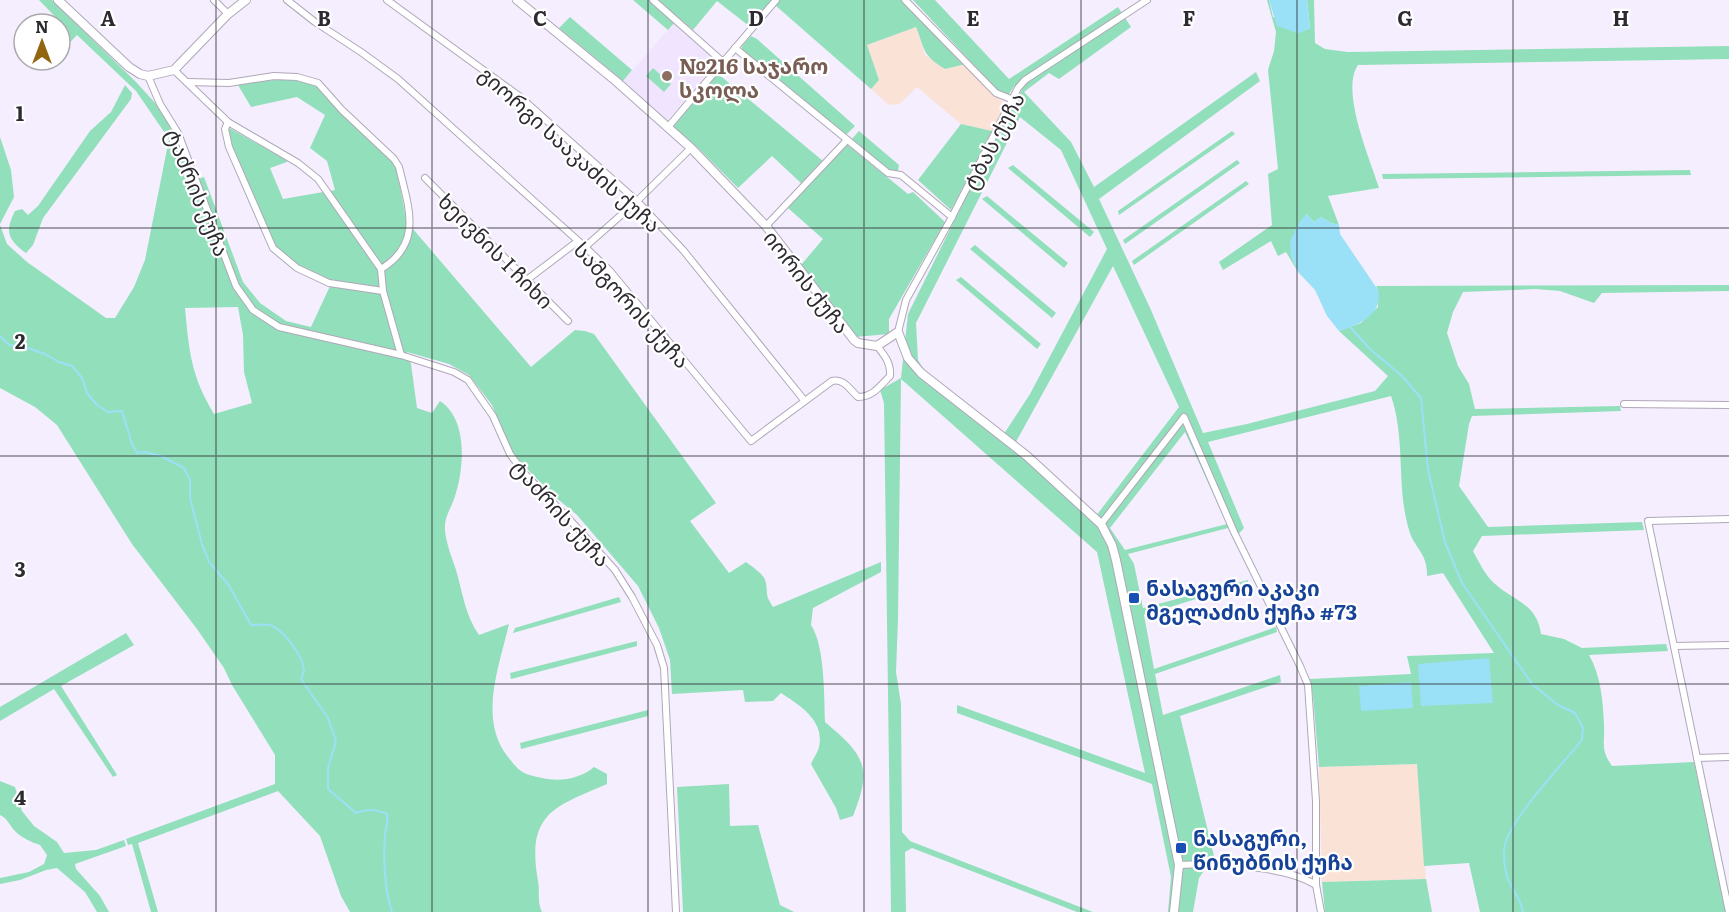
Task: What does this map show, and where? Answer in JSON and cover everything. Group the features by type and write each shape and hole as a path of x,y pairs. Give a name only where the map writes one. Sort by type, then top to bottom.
{"street":[{"path":"58,0 129,67 148,76 174,70 228,14 246,0"},
{"path":"214,0 228,14"},
{"name":"სამგორის ქუჩა","path":"287,0 398,79 579,241 610,271 751,441 832,381 844,382 858,397 867,397 890,376 891,368 887,358 877,346"},
{"name":"გიორგი სააკაძის ქუჩა","path":"387,0 519,96 637,201 690,259 804,400"},
{"name":"იორის ქუჩა","path":"518,0 691,148 766,226 851,337 858,343 877,346"},
{"path":"653,0 723,62"},
{"path":"668,127 776,0"},
{"path":"905,0 996,93 1011,99"},
{"name":"ტბას ქუჩა","path":"898,332 906,300 952,217 1011,99 1025,80 1147,0"},
{"path":"735,48 888,173 901,175 952,217"},
{"path":"174,70 228,122 298,163 318,179 381,269 383,291 401,355"},
{"name":"ტაძრის ქუჩა","path":"148,76 160,104 178,132 236,286 253,310 279,327 401,355 454,372 468,381 481,396 510,454 524,473 615,570 657,645 664,668 676,912"},
{"path":"186,82 229,83 274,76 297,76 318,83 342,110 394,159 399,167 411,227 407,240 397,256 381,269"},
{"path":"228,122 225,129 229,147 273,248 297,268 329,283 383,291"},
{"path":"766,226 847,140"},
{"path":"585,247 637,201 691,148"},
{"name":"ხეივნის I ჩიხი","path":"425,178 568,321"},
{"path":"528,279 579,241"},
{"path":"877,346 898,332 908,358 921,373 1027,456 1101,524 1116,560 1179,865 1174,912"},
{"path":"1624,404 1729,405"},
{"path":"1101,524 1184,417 1234,532 1308,686 1316,801 1316,885 1321,912"},
{"path":"1729,519 1648,521 1729,912"},
{"path":"1674,646 1729,645"},
{"path":"1697,758 1729,757"},
{"path":"1179,865 1204,864 1276,872 1316,885"}],"shaded area":[{"name":"№216 საჯარო სკოლა","path":"675,22 719,61 667,120 623,81"},
{"path":"916,27 925,55 945,69 966,64 1005,105 992,131 961,124 917,87 899,104 889,105 871,89 879,80 867,45"},
{"path":"1417,764 1426,879 1322,882 1319,767"}],"green space":[{"path":"39,0 52,0 64,12 51,12"},
{"path":"633,0 649,0 675,22 668,30"},
{"path":"657,0 772,0 749,26 717,1 693,30"},
{"path":"779,0 902,0 966,64 945,69 932,60 925,51 916,27 867,45 879,80 871,89 775,5"},
{"path":"913,0 935,0 1009,79 1118,7 1131,27 1059,79 1049,73 1024,92 1071,142 1094,187 1256,72 1260,81 1099,199 1151,310 1203,433 1375,391 1388,376 1339,331 1361,323 1378,307 1376,286 1729,285 1729,291 1602,293 1594,303 1560,291 1536,289 1463,292 1453,312 1447,333 1458,366 1469,384 1475,409 1620,406 1621,411 1472,416 1459,486 1488,527 1642,522 1644,530 1482,536 1473,551 1491,580 1535,615 1541,634 1564,639 1582,648 1666,644 1668,651 1589,655 1601,689 1604,751 1612,766 1694,762 1726,912 1480,912 1469,863 1424,866 1417,764 1319,767 1310,679 1411,674 1407,656 1494,653 1443,573 1427,576 1423,556 1411,536 1405,514 1396,412 1391,396 1208,442 1244,528 1234,539 1228,528 1128,554 1134,564 1143,608 1248,580 1248,583 1144,615 1154,669 1276,627 1277,632 1155,674 1163,715 1280,675 1281,682 1180,716 1214,856 1199,878 1193,912 1168,912 1171,877 1152,784 957,713 957,705 1145,773 1097,552 901,379 896,672 901,704 902,832 910,841 1093,912 1077,912 912,848 905,852 906,912 891,912 884,403 880,390 901,378 908,314 1009,111 1022,90 1015,85 1009,94 1000,93","holes":["1020,117 1061,150 1107,249 1030,394 1000,440 932,383 918,360 916,323","1113,266 1179,407 1096,516 1012,449","1185,432 1227,524 1125,550 1110,528"]},
{"path":"1267,0 1269,0 1273,17 1310,29 1307,0 1314,0 1315,43 1325,49 1348,52 1729,46 1729,59 1358,65 1353,77 1354,108 1379,188 1328,196 1339,225 1321,217 1314,222 1306,214 1291,255 1298,272 1286,252 1278,256 1271,241 1223,270 1219,262 1272,225 1268,174 1278,169 1268,70 1274,51 1276,32"},
{"path":"570,17 632,70 623,81 559,28"},
{"path":"72,20 157,105 180,143 192,181 204,177 243,282 260,303 286,321 311,327 330,286 295,270 271,251 225,145 222,124 285,159 287,162 270,168 283,199 335,190 327,161 310,148 325,115 297,97 251,107 238,85 280,80 301,81 321,88 393,162 397,170 408,230 413,229 531,367 575,330 594,334 716,503 690,521 729,573 746,562 765,579 768,597 773,607 881,562 881,572 813,608 811,625 816,634 821,658 825,722 849,744 861,763 863,785 853,816 840,820 836,808 811,764 818,751 820,737 814,721 803,708 781,693 773,701 745,702 743,690 672,694 670,660 659,628 638,586 577,515 519,461 510,448 492,405 469,375 449,364 407,352 411,364 417,408 432,413 440,401 456,420 460,433 462,461 460,475 446,518 445,530 467,612 479,635 509,624 493,692 492,710 499,742 512,762 526,774 549,779 563,779 576,777 594,767 607,774 607,784 559,807 541,826 536,840 535,858 542,912 350,912 341,896 320,836 278,791 138,843 158,912 151,912 132,844 128,845 126,839 275,784 275,755 224,668 132,544 57,425 35,407 0,388 0,225 7,244 27,262 106,318 115,318 134,287 145,260 169,139 136,91 77,35 72,40","holes":["238,307 243,335 244,372 252,403 214,414 200,387 192,363 185,308"]},
{"path":"751,36 855,126 846,135 742,50 742,46"},
{"path":"653,68 671,84 664,92 646,76"},
{"path":"717,73 823,161 802,184 772,156 738,188 697,147 673,127"},
{"path":"125,85 132,93 131,99 43,218 33,245 26,253 15,243 10,234 10,224 15,211 22,209 28,215 38,206 90,131 111,112"},
{"path":"961,124 992,131 951,210 918,180"},
{"path":"859,131 899,165 898,171 889,171 851,140"},
{"path":"1232,131 1235,134 1119,215 1118,211"},
{"path":"0,137 11,170 14,197 0,224"},
{"path":"845,143 908,194 913,192 945,222 889,319 889,334 855,337 801,265 823,239 788,208"},
{"path":"1237,160 1240,163 1125,244 1123,240"},
{"path":"1013,165 1094,232 1090,237 1008,168"},
{"path":"1690,170 1691,175 1383,179 1382,174"},
{"path":"1246,181 1249,184 1134,265 1132,261"},
{"path":"987,196 1068,263 1064,268 982,199"},
{"path":"975,245 1056,313 1052,318 970,249"},
{"path":"961,277 1041,344 1037,349 956,280"},
{"path":"619,597 621,602 513,633 515,628"},
{"path":"126,633 134,645 61,686 117,775 113,777 54,689 0,721 0,707"},
{"path":"637,641 637,646 511,679 510,673"},
{"path":"648,710 648,716 521,749 520,743"},
{"path":"0,781 15,787 22,811 34,826 57,842 64,853 96,850 124,840 126,846 75,864 76,869 100,896 109,912 97,912 85,892 57,868 0,884 0,878 29,872 44,864 47,855 40,845 19,835 0,815"},
{"path":"729,784 730,826 758,825 780,905 794,912 683,912 677,787"},
{"path":"1426,879 1432,912 1325,912 1322,882"}],"water":[{"path":"1269,0 1307,0 1310,29 1298,33 1277,26"},
{"path":"1306,214 1314,222 1321,217 1339,225 1340,234 1378,290 1379,298 1374,312 1354,326 1339,331 1327,316 1315,290 1298,272 1291,255 1290,241"},
{"path":"1489,658 1493,703 1421,706 1418,664"},
{"path":"1411,682 1413,708 1361,711 1359,686"}],"waterway":[{"path":"1351,328 1370,349 1402,376 1421,398 1428,470 1445,542 1462,583 1532,684 1558,705 1575,713 1583,728 1582,740 1523,811 1506,840 1504,852 1506,873 1523,912"},
{"path":"0,336 9,345 28,348 72,366 82,378 87,393 97,405 108,412 122,411 137,453 145,452 161,456 184,468 190,480 190,498 209,562 228,584 251,625 270,625 281,632 292,644 303,664 301,679 328,718 336,741 328,768 328,789 356,813 372,810 387,814 384,865 392,912"}],"place":[{"name":"№216 საჯარო სკოლა","path":"667,76"},
{"name":"ნასაგური აკაკი მგელაძის ქუჩა #73","path":"1134,598"},
{"name":"ნასაგური, წინუბნის ქუჩა","path":"1181,848"}]}
